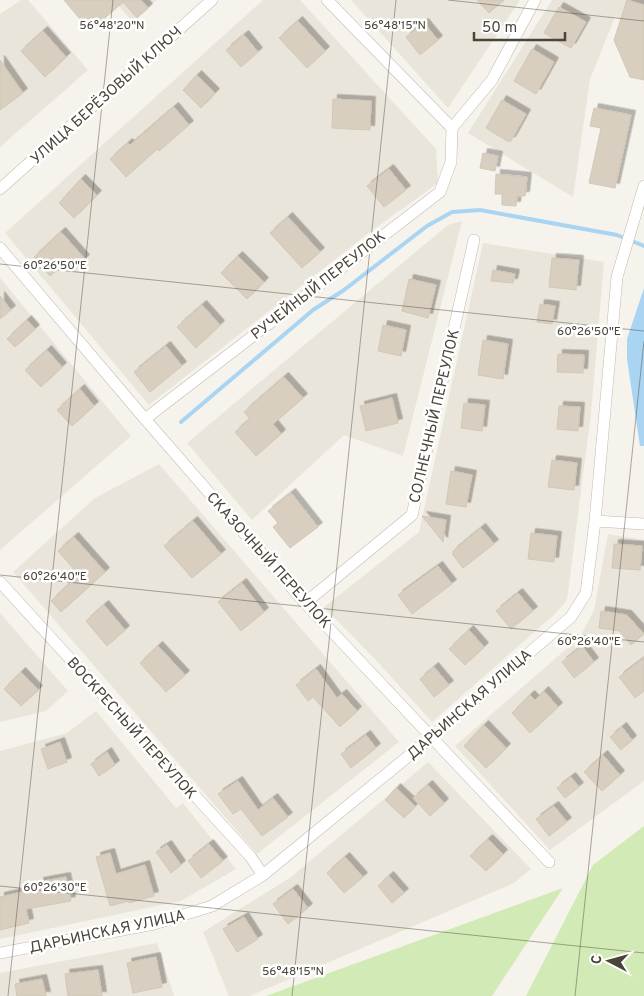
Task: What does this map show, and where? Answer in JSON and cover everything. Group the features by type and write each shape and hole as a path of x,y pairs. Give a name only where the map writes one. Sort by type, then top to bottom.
{"street":[{"name":"УЛИЦА БЕРЁЗОВЫЙ КЛЮЧ","path":"0,190 212,0"},
{"path":"327,0 452,128 492,80 535,0"},
{"name":"РУЧЕЙНЫЙ ПЕРЕУЛОК","path":"145,419 440,192 451,162 452,128"},
{"name":"ДАРЬИНСКАЯ УЛИЦА","path":"0,953 154,924 212,906 263,874 431,737 571,617 586,593 595,521 617,277 639,222 644,186"},
{"name":"СОЛНЕЧНЫЙ ПЕРЕУЛОК","path":"305,603 412,515 474,240"},
{"name":"СКАЗОЧНЫЙ ПЕРЕУЛОК","path":"0,248 305,603 549,862"},
{"path":"595,521 644,524"},
{"name":"ВОСКРЕСНЫЙ ПЕРЕУЛОК","path":"0,582 250,856 263,874"}],"shaded area":[{"path":"21,0 28,0 88,70 0,147 0,14"},
{"path":"113,0 157,0 132,21"},
{"path":"263,0 300,0 436,149 438,183 374,229 149,405 5,233"},
{"path":"351,0 520,0 448,108"},
{"path":"552,0 644,0 644,28 615,17 590,79 573,197 468,133"},
{"path":"462,221 403,456 344,435 252,520 187,443 448,225"},
{"path":"483,243 604,262 591,413 567,600 556,613 432,722 375,659 324,607 419,532"},
{"path":"0,278 131,436 0,550"},
{"path":"159,464 399,742 257,854 13,572 95,498"},
{"path":"608,534 644,540 644,781 550,850 455,746 580,637 594,610"},
{"path":"0,613 68,691 46,711 0,722"},
{"path":"96,711 176,808 183,803 236,869 181,901 0,939 0,751 67,733"},
{"path":"428,762 531,869 514,883 250,996 229,996 203,932 291,877"},
{"path":"157,943 174,996 0,996 0,973"}],"green space":[{"path":"644,826 644,996 526,996 593,865"},
{"path":"563,888 492,996 266,996"}],"water":[{"path":"644,288 644,446 640,446 627,359 627,339"}],"building":[{"path":"64,0 141,0 148,8 137,18 123,2 90,31"},
{"path":"477,0 504,0 489,13"},
{"path":"627,0 644,5 644,80 630,77 614,40"},
{"path":"559,7 586,22 571,48 544,33"},
{"path":"298,21 325,51 307,68 279,38"},
{"path":"424,23 438,40 420,55 406,37"},
{"path":"43,31 66,57 45,77 21,51"},
{"path":"244,35 258,52 241,67 226,50"},
{"path":"532,49 554,62 536,94 514,81"},
{"path":"0,60 23,93 0,110"},
{"path":"197,75 215,93 201,108 183,90"},
{"path":"333,99 371,101 370,130 332,128"},
{"path":"502,100 526,114 511,141 507,141 486,128"},
{"path":"174,107 189,125 159,151 157,149 126,177 110,159 128,143 130,145"},
{"path":"594,108 631,115 615,188 589,183 601,128 590,126"},
{"path":"483,153 498,156 495,171 480,168"},
{"path":"389,169 406,190 384,207 367,186"},
{"path":"496,174 527,177 525,196 517,196 516,206 502,205 502,194 495,194"},
{"path":"81,179 97,195 74,218 59,203"},
{"path":"288,217 320,252 302,268 270,233"},
{"path":"61,232 85,259 72,270 66,263 50,276 34,257"},
{"path":"238,256 264,282 247,299 221,273"},
{"path":"552,258 579,260 576,290 549,287"},
{"path":"493,270 515,274 513,283 491,281"},
{"path":"409,279 436,285 428,318 402,311"},
{"path":"0,296 11,310 0,319"},
{"path":"540,304 555,306 552,324 537,322"},
{"path":"202,305 220,325 196,348 177,327"},
{"path":"27,320 35,329 15,347 7,339"},
{"path":"383,325 406,330 401,356 378,351"},
{"path":"483,340 508,344 503,379 478,375"},
{"path":"166,346 182,366 150,392 134,372"},
{"path":"47,350 62,367 41,387 25,370"},
{"path":"558,354 584,355 583,373 557,372"},
{"path":"284,377 303,398 273,424 281,434 256,456 235,432 250,419 244,412"},
{"path":"80,389 94,406 72,426 57,410"},
{"path":"392,398 398,423 366,431 360,406"},
{"path":"464,403 485,405 482,431 461,428"},
{"path":"559,406 580,407 578,431 557,429"},
{"path":"552,460 577,463 574,490 548,487"},
{"path":"451,471 472,475 466,507 446,504"},
{"path":"291,493 318,527 290,548 273,527 278,523 268,511"},
{"path":"422,516 446,520 443,542"},
{"path":"193,521 221,554 192,578 164,546"},
{"path":"481,528 494,544 463,568 453,555 453,551"},
{"path":"531,533 557,536 554,562 528,559"},
{"path":"74,537 105,572 61,612 51,601 79,575 58,551"},
{"path":"614,544 642,546 640,570 612,568"},
{"path":"438,566 452,584 412,614 398,595"},
{"path":"242,583 264,612 241,631 218,602"},
{"path":"518,593 533,611 511,629 496,611"},
{"path":"104,605 125,630 107,646 86,621"},
{"path":"601,611 627,615 644,634 631,645 619,631 599,628"},
{"path":"469,630 484,647 465,665 449,649"},
{"path":"158,646 185,675 166,692 140,663"},
{"path":"582,646 594,662 574,678 562,662"},
{"path":"644,658 644,691 635,698 619,677"},
{"path":"434,667 449,685 434,697 420,679"},
{"path":"316,669 337,698 342,694 357,711 340,727 313,697 308,701 296,685"},
{"path":"21,672 38,690 21,706 4,689"},
{"path":"544,691 558,707 530,733 512,713 530,695 535,700"},
{"path":"484,725 506,748 486,768 464,746"},
{"path":"622,727 632,740 621,750 610,737"},
{"path":"366,735 376,748 351,768 341,754"},
{"path":"60,742 67,762 48,769 41,749"},
{"path":"107,752 115,765 99,776 91,764"},
{"path":"603,755 620,775 602,791 584,772"},
{"path":"571,777 579,787 565,798 557,788"},
{"path":"238,781 258,810 273,798 288,817 262,836 241,809 233,814 218,794"},
{"path":"428,785 444,803 430,816 413,798"},
{"path":"396,788 415,806 404,818 385,800"},
{"path":"554,806 567,822 549,836 536,819"},
{"path":"488,839 503,854 486,871 470,856"},
{"path":"209,844 223,861 201,878 188,861"},
{"path":"167,845 181,865 171,873 156,852"},
{"path":"110,853 116,874 145,865 154,896 110,906 96,857"},
{"path":"345,857 363,877 344,893 327,873"},
{"path":"389,876 404,893 392,903 378,886"},
{"path":"66,877 71,901 26,909 29,923 0,930 0,897 40,888 39,882"},
{"path":"293,889 308,908 288,924 273,904"},
{"path":"244,917 258,939 237,952 223,929"},
{"path":"156,957 162,987 133,993 127,963"},
{"path":"98,970 102,996 68,996 65,974"},
{"path":"42,979 46,996 17,996 15,984"}],"waterway":[{"path":"181,422 313,310 344,290 427,226 452,212 480,210 617,235 644,246"}]}
